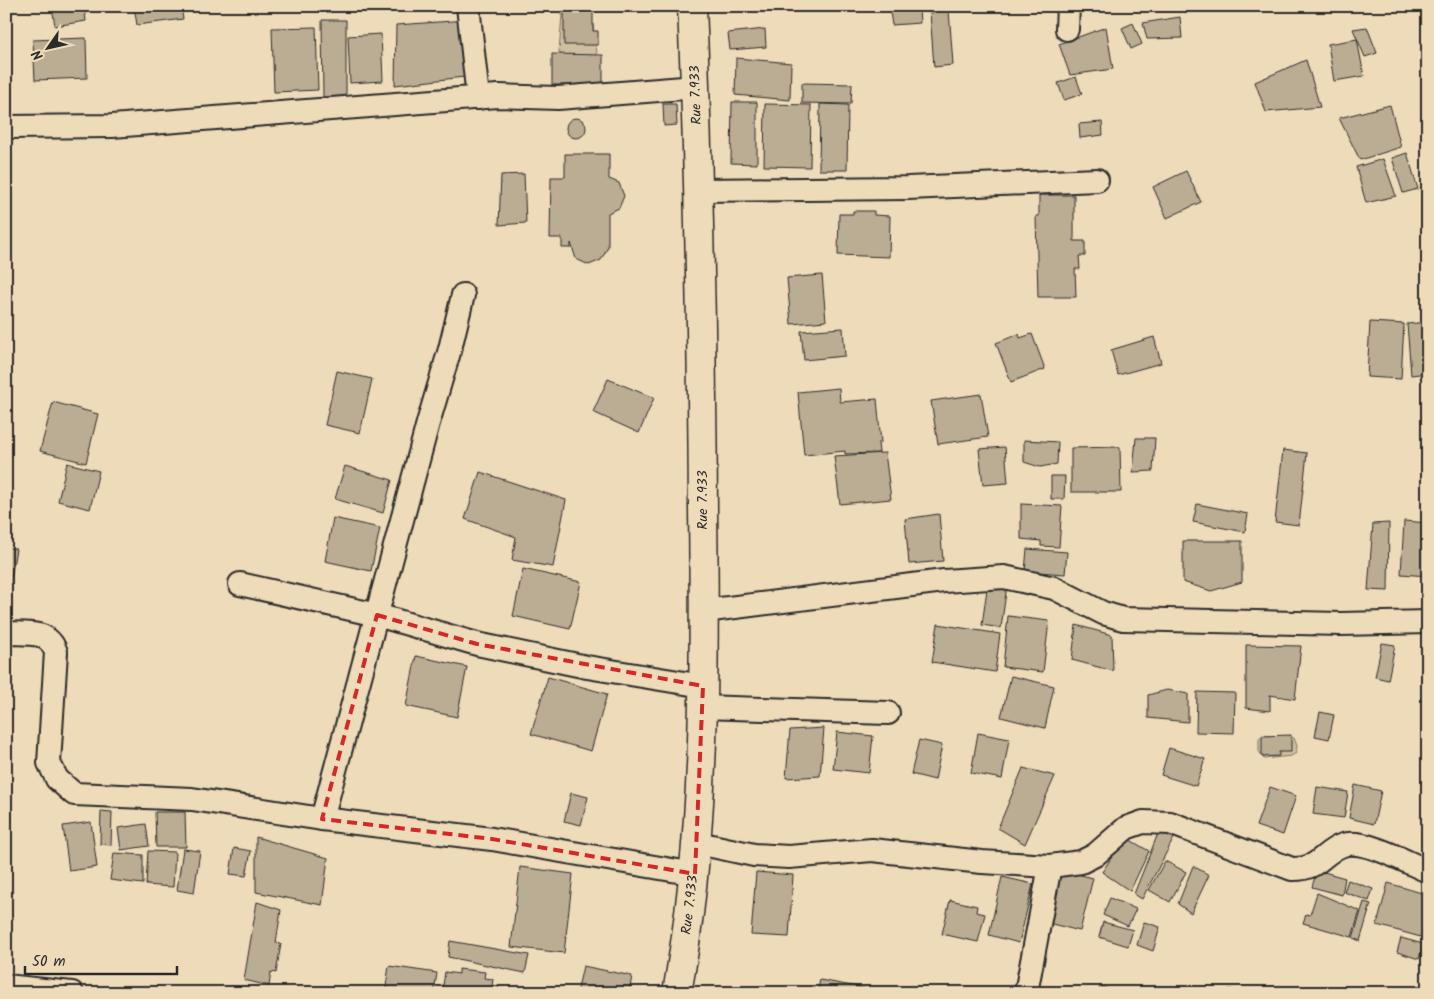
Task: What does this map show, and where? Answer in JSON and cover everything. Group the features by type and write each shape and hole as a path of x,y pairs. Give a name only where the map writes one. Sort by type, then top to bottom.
{"street":[{"path":"468,6 478,98"},
{"name":"Rue 7.933","path":"677,993 687,936 698,843 703,696 704,611 700,190 692,6"},
{"path":"1067,29 1068,6"},
{"path":"6,127 112,126 498,96 558,98 696,87"},
{"path":"700,190 908,188 1097,180"},
{"path":"322,819 463,295"},
{"path":"704,611 944,581 1004,578 1054,588 1103,612 1123,619 1341,624 1428,622"},
{"path":"240,584 377,615 477,644 587,667 703,696 888,714"},
{"path":"6,633 41,635 53,642 56,652 49,763 57,779 74,794 192,798 322,819 492,839 694,874"},
{"path":"698,843 754,855 789,857 872,850 982,862 1050,866 1081,862 1095,856 1126,828 1143,822 1170,823 1292,869 1306,870 1342,845 1355,844 1373,848 1428,872"},
{"path":"1026,993 1050,866"},
{"path":"6,986 72,993"}],"highlighted area":[{"path":"377,615 477,644 703,686 695,874 492,839 322,819"}],"shaded area":[{"path":"568,7 592,18 597,52 594,57 562,57 559,52 562,14"},
{"path":"1263,735 1294,738 1297,746 1296,753 1291,756 1264,759 1259,751 1259,738"}],"building":[{"path":"52,6 84,6 86,21 55,26"},
{"path":"134,6 181,6 183,19 137,25"},
{"path":"564,6 593,8 593,31 598,31 598,45 564,45"},
{"path":"919,9 920,23 892,25 890,12"},
{"path":"949,10 953,65 934,67 930,12"},
{"path":"1180,17 1182,38 1147,39 1143,23"},
{"path":"322,20 346,20 346,96 323,97"},
{"path":"467,20 464,77 395,85 396,25"},
{"path":"1133,23 1142,44 1131,49 1122,28"},
{"path":"316,27 318,90 274,92 272,28"},
{"path":"1106,27 1113,69 1070,75 1059,44"},
{"path":"1367,27 1377,53 1365,57 1353,29"},
{"path":"765,29 766,47 730,50 728,33"},
{"path":"381,34 383,81 350,83 348,36"},
{"path":"86,38 87,78 35,80 33,40"},
{"path":"1357,39 1364,76 1334,81 1328,44"},
{"path":"552,54 603,55 603,85 552,85"},
{"path":"736,58 791,63 790,100 735,95"},
{"path":"1306,60 1320,107 1266,112 1255,82"},
{"path":"1076,77 1082,94 1064,100 1058,83"},
{"path":"802,83 852,84 851,104 802,103"},
{"path":"732,102 757,102 757,164 731,163"},
{"path":"663,104 676,104 677,125 664,126"},
{"path":"765,104 811,105 810,167 764,166"},
{"path":"820,104 848,105 847,170 819,170"},
{"path":"1390,105 1401,147 1360,160 1339,118"},
{"path":"572,118 580,118 586,124 586,132 580,138 572,138 566,132 566,124"},
{"path":"1102,122 1103,135 1080,138 1079,124"},
{"path":"1407,153 1418,189 1403,193 1392,158"},
{"path":"565,154 609,154 609,179 619,183 624,196 619,208 608,213 608,247 601,260 589,265 576,259 571,243 571,248 562,248 562,238 550,238 551,177 565,177"},
{"path":"1383,159 1396,196 1366,203 1356,167"},
{"path":"1186,171 1201,202 1167,218 1153,187"},
{"path":"524,174 526,223 499,225 501,175"},
{"path":"1039,195 1074,195 1074,241 1085,241 1085,256 1079,256 1080,269 1075,269 1076,297 1038,297 1036,216 1039,216"},
{"path":"853,211 874,211 874,215 890,216 889,257 838,255 839,214 853,214"},
{"path":"822,275 826,321 791,324 787,278"},
{"path":"1370,322 1404,324 1401,379 1367,377"},
{"path":"1428,322 1428,373 1411,375 1407,324"},
{"path":"843,328 845,356 804,360 801,331"},
{"path":"1019,334 1020,338 1032,334 1045,369 1011,382 996,343"},
{"path":"1154,337 1161,363 1118,375 1111,350"},
{"path":"337,371 372,379 360,433 325,425"},
{"path":"608,379 654,398 639,433 593,412"},
{"path":"839,388 840,402 877,399 881,443 878,443 879,453 845,454 845,451 804,455 798,392"},
{"path":"981,394 988,437 938,444 931,401"},
{"path":"53,402 98,414 86,463 40,451"},
{"path":"1136,438 1155,438 1153,471 1133,472"},
{"path":"1024,440 1058,442 1057,464 1040,467 1024,462"},
{"path":"1005,447 1008,483 983,485 979,449"},
{"path":"1120,447 1121,492 1071,492 1071,448"},
{"path":"1283,450 1307,453 1299,525 1275,522"},
{"path":"885,453 891,499 840,504 834,456"},
{"path":"67,463 99,471 90,509 58,501"},
{"path":"345,466 392,480 383,513 335,499"},
{"path":"480,472 566,500 553,567 512,560 516,537 465,519"},
{"path":"1051,476 1065,476 1064,499 1051,499"},
{"path":"1021,504 1062,506 1059,547 1041,546 1041,541 1021,539"},
{"path":"1197,504 1248,514 1245,532 1193,522"},
{"path":"939,514 943,561 909,564 905,519"},
{"path":"333,518 380,528 371,571 325,561"},
{"path":"1404,521 1428,523 1428,576 1401,574"},
{"path":"1389,523 1388,591 1368,590 1373,524"},
{"path":"1183,541 1242,541 1242,582 1211,591 1183,582"},
{"path":"6,547 16,549 6,608"},
{"path":"1027,549 1067,552 1065,574 1025,571"},
{"path":"523,569 581,582 570,629 513,616"},
{"path":"988,582 1007,585 1001,628 982,625"},
{"path":"1008,616 1049,621 1043,672 1003,667"},
{"path":"938,624 1000,634 995,672 932,662"},
{"path":"1076,625 1112,635 1113,671 1072,660"},
{"path":"1382,643 1395,645 1388,680 1375,677"},
{"path":"1246,645 1301,646 1295,699 1270,695 1270,711 1246,708"},
{"path":"416,656 467,667 457,717 406,706"},
{"path":"1011,676 1054,686 1045,728 1001,717"},
{"path":"548,677 607,694 591,751 531,734"},
{"path":"1167,690 1188,694 1188,722 1148,718 1148,695"},
{"path":"1197,692 1235,693 1234,733 1196,732"},
{"path":"1320,712 1334,715 1329,739 1315,736"},
{"path":"824,728 820,776 786,778 790,730"},
{"path":"837,732 873,736 869,773 833,769"},
{"path":"978,733 1009,739 1002,779 971,773"},
{"path":"1291,735 1291,752 1279,752 1279,756 1262,757 1262,736"},
{"path":"919,740 942,745 935,780 911,774"},
{"path":"1169,748 1205,759 1196,786 1161,775"},
{"path":"1023,768 1055,776 1025,844 998,828"},
{"path":"1355,785 1381,791 1374,824 1349,818"},
{"path":"1270,787 1296,796 1283,835 1256,826"},
{"path":"1317,787 1348,792 1344,818 1313,814"},
{"path":"571,793 588,797 581,825 564,821"},
{"path":"101,811 112,812 111,845 100,844"},
{"path":"155,812 185,812 186,847 156,847"},
{"path":"91,822 97,867 69,871 63,826"},
{"path":"146,824 149,846 121,850 118,828"},
{"path":"1159,831 1175,836 1142,899 1134,894"},
{"path":"256,837 328,858 322,905 256,892"},
{"path":"1125,837 1149,851 1130,891 1102,872"},
{"path":"234,848 251,851 246,876 230,874"},
{"path":"183,849 200,851 194,893 177,890"},
{"path":"148,851 175,852 173,887 146,885"},
{"path":"114,853 143,855 143,884 110,880"},
{"path":"1165,861 1186,872 1170,902 1149,890"},
{"path":"1193,866 1209,875 1191,913 1178,904"},
{"path":"520,867 573,874 564,953 511,947"},
{"path":"1057,869 1093,878 1080,931 1044,922"},
{"path":"1317,870 1345,878 1342,895 1312,887"},
{"path":"756,872 793,875 789,937 751,935"},
{"path":"1002,877 1033,884 1019,943 989,935"},
{"path":"1348,880 1373,889 1369,901 1344,892"},
{"path":"1388,883 1428,895 1428,939 1377,925"},
{"path":"1317,893 1360,911 1352,937 1303,923 1306,914 1310,915"},
{"path":"1110,898 1136,909 1128,926 1103,915"},
{"path":"950,900 977,906 976,912 985,914 978,942 942,934"},
{"path":"257,902 281,910 276,943 281,944 276,973 271,972 269,986 244,980"},
{"path":"1364,902 1371,904 1360,941 1353,938"},
{"path":"1103,922 1133,930 1128,946 1099,937"},
{"path":"1144,922 1160,927 1153,951 1137,945"},
{"path":"1401,938 1423,944 1419,959 1397,952"},
{"path":"450,941 529,955 525,973 448,957"},
{"path":"389,966 437,973 434,993 385,993"},
{"path":"583,966 632,976 629,993 577,993"},
{"path":"459,969 485,972 484,978 493,979 492,986 499,987 497,993 442,993 445,972 459,974"},
{"path":"820,980 879,991 817,993"},
{"path":"1100,986 1119,993 1098,993"},
{"path":"1394,988 1407,992 1407,993 1393,993"},
{"path":"1229,989 1243,993 1228,993"},
{"path":"1411,990 1428,990 1428,993 1410,993"}]}
